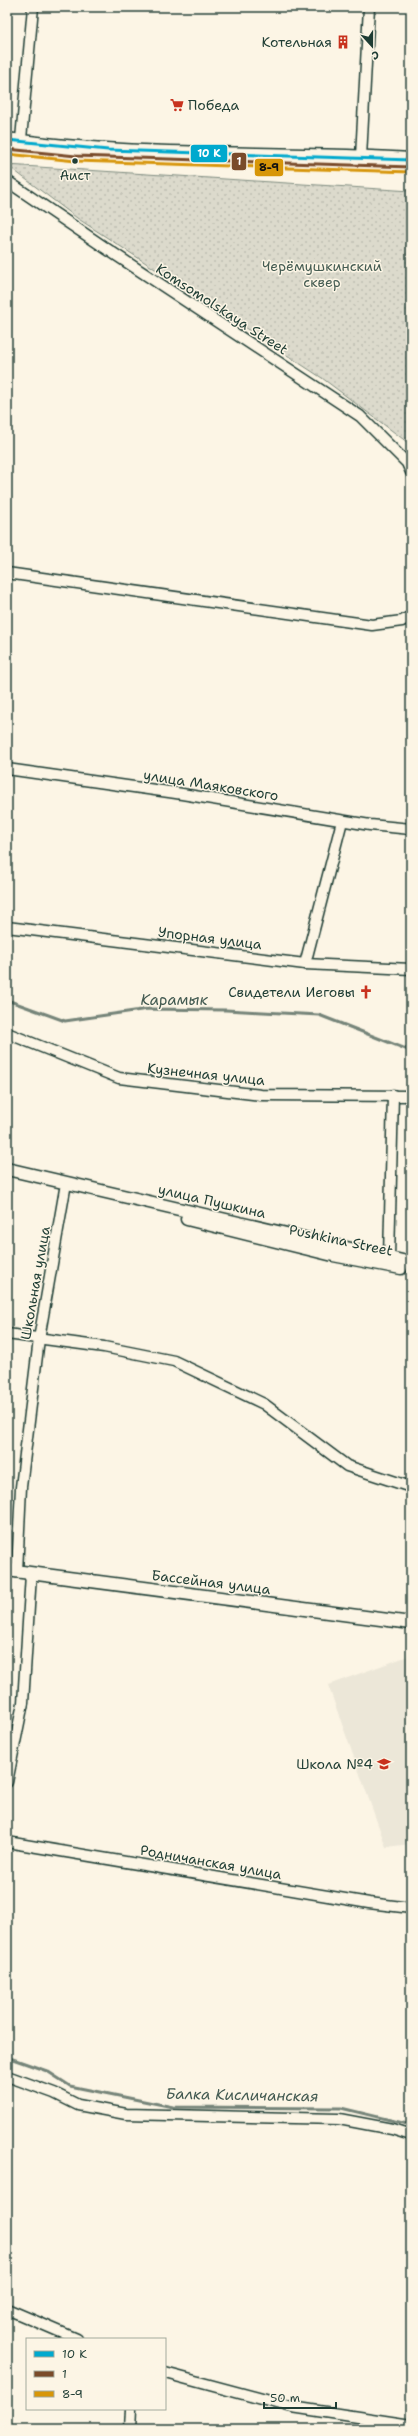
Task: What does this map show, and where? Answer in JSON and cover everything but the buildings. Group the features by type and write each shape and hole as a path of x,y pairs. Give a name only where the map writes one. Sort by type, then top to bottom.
{"main road":[{"path":"14,145 76,156 363,161 411,160"},
{"path":"14,145 90,151 363,161 411,167"}],"street":[{"path":"14,145 33,7"},
{"path":"363,161 369,7"},
{"name":"Komsomolskaya Street","path":"7,181 360,416 407,463 411,472"},
{"path":"7,573 372,625 402,621 411,616"},
{"name":"улица Маяковского","path":"7,769 176,793 342,821 411,829"},
{"path":"305,964 342,821"},
{"name":"Упорная улица","path":"7,926 305,964 411,968"},
{"name":"Кузнечная улица","path":"7,1033 119,1078 261,1096 411,1096"},
{"path":"386,1260 393,1095"},
{"name":"улица Пушкина","path":"7,1169 386,1260 411,1263"},
{"name":"Pushkina Street","path":"7,1177 65,1189 333,1255 386,1260 411,1270"},
{"name":"Школьная улица","path":"12,1571 39,1339 65,1189"},
{"path":"7,1334 104,1348 174,1362 264,1404 347,1466 411,1487"},
{"name":"Бассейная улица","path":"12,1571 411,1623"},
{"path":"7,1782 23,1704 31,1574"},
{"name":"Родничанская улица","path":"7,1842 370,1903 411,1908"},
{"path":"7,2076 54,2093 78,2105 126,2114 339,2119 392,2129 411,2135"},
{"path":"7,2309 75,2338"},
{"path":"166,2372 292,2407 411,2425"},
{"path":"130,2429 131,2410"}],"shaded area":[{"name":"Школа №4","path":"411,1655 411,1844 386,1847 328,1685"}],"green space":[{"name":"Черёмушкинский сквер","path":"7,165 411,191 411,445 322,378 77,218"}],"waterway":[{"name":"Карамык","path":"7,1000 65,1021 148,1009 226,1010 319,1015 411,1051"},
{"name":"Балка Кисличанская","path":"7,2057 47,2071 70,2086 173,2107 341,2108 411,2125"}],"transit line":[{"path":"7,140 108,150 411,160"},
{"name":"1","path":"7,149 76,156 411,167"},
{"name":"8-9","path":"7,154 76,161 411,172"}],"place":[{"name":"Котельная","path":"343,42"},
{"name":"Победа","path":"177,105"},
{"name":"Аист","path":"75,161"},
{"name":"Свидетели Иеговы","path":"366,992"},
{"name":"Школа №4","path":"384,1764"}]}
